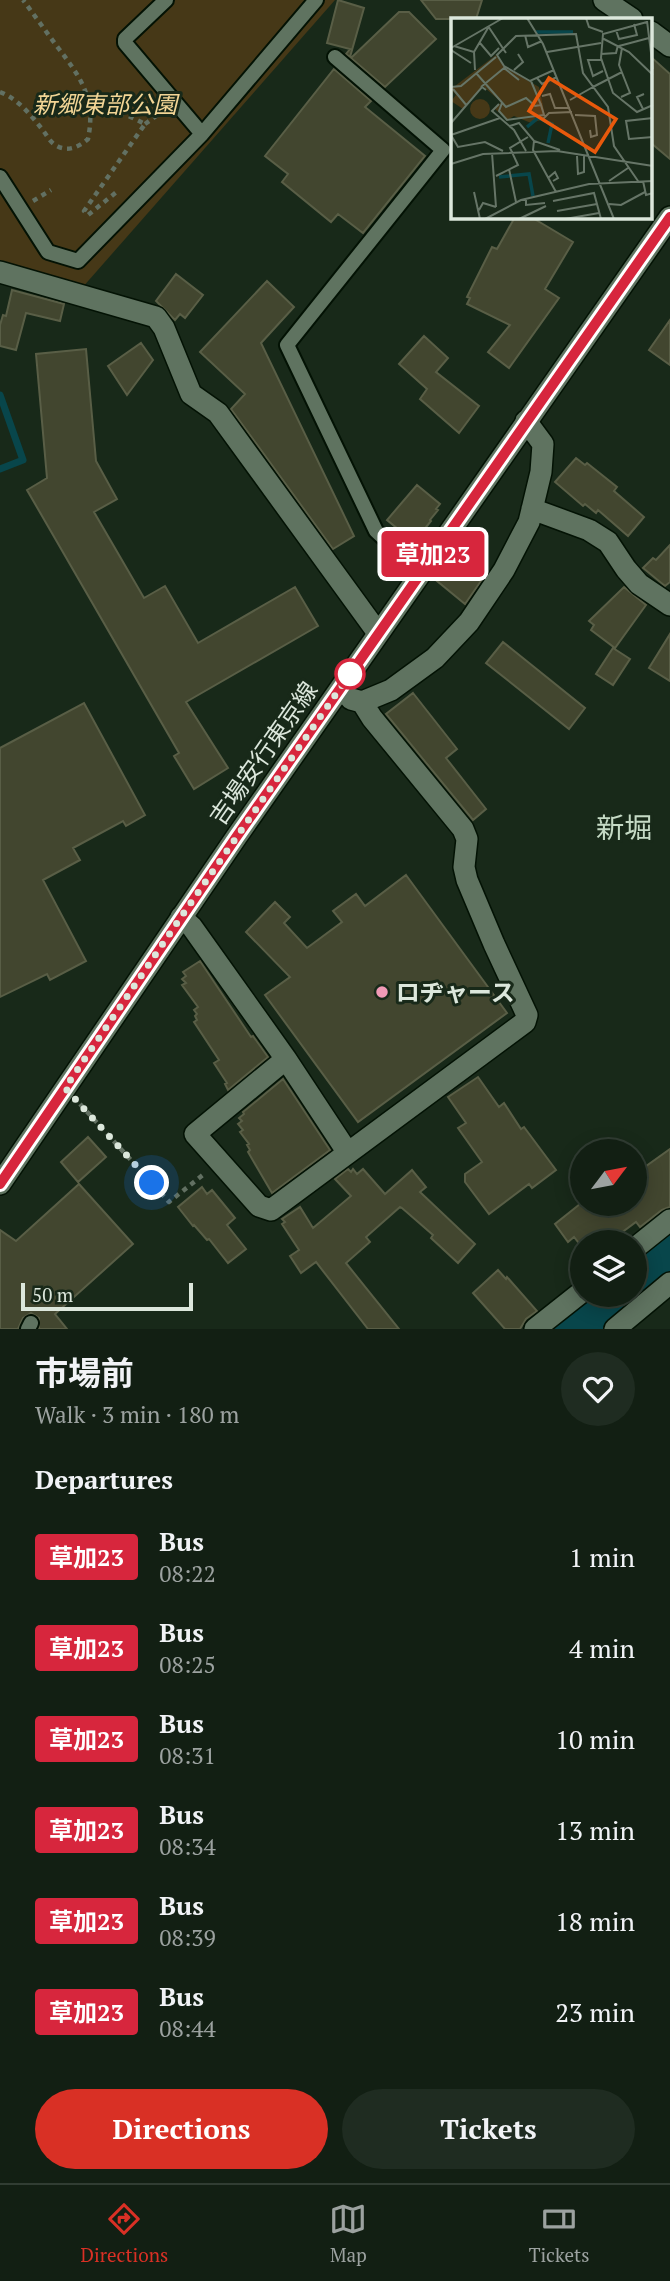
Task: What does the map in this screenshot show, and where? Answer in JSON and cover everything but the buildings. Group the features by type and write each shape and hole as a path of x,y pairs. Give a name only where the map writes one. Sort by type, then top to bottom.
{"street":[{"path":"604,0 631,18"},
{"path":"652,33 670,46"},
{"name":"吉場安行東京線","path":"0,1184 420,572 670,217"},
{"path":"0,272 156,317 164,328 191,394 218,414 378,633"},
{"path":"335,695 362,702 391,690 435,658 469,622 504,570 529,522 541,472 543,444 526,421"},
{"path":"532,509 589,530 608,542 625,569 639,584 670,605"},
{"path":"286,1059 195,1134 259,1206 271,1210 525,1022 527,1015 467,880 464,867 467,839 463,829 372,718 362,702"},
{"path":"181,917 192,927 286,1059 348,1153"},
{"path":"647,1238 670,1220"},
{"path":"615,1329 670,1283"},
{"path":"535,1329 570,1301"}],"lane":[{"path":"166,0 125,38 125,43 201,134"},
{"path":"0,177 48,252 78,261 201,134 316,0"},
{"path":"335,57 443,150 287,345 376,531 420,572"}],"path":[{"path":"0,92 20,104 57,146 68,149 81,145 88,139 90,111 87,93 79,76 23,0"},
{"path":"90,111 109,109 145,124 84,211 88,215 128,183"},
{"path":"65,1088 169,1202 219,1161"}],"green space":[{"name":"新郷東部公園","path":"0,0 335,0 82,288 0,262"}],"waterway":[{"path":"0,395 23,460 0,469"},
{"path":"647,1269 670,1250"},
{"path":"573,1329 600,1307"}],"bus line":[{"name":"草加23","path":"0,1184 237,836 670,217"}],"place":[{"name":"ロヂャース","path":"382,992"}],"district":[{"name":"新堀","path":"624,827"}],"route":[{"path":"152,1183 65,1088 350,674"}]}
